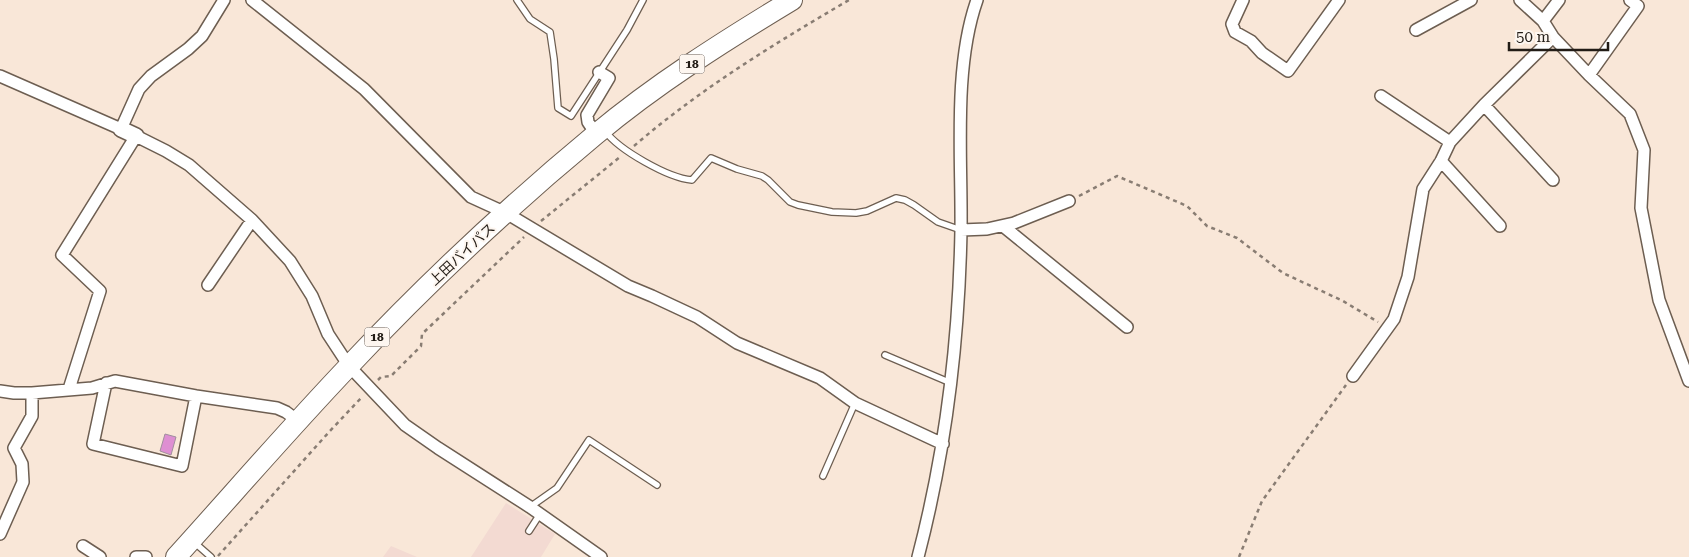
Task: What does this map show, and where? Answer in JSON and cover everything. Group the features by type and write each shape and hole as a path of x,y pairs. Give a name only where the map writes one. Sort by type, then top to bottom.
{"highway":[{"name":"上田バイパス","path":"176,557 349,366 426,287 506,213 600,131 702,57 792,0"}],"street":[{"path":"121,128 139,89 151,76 188,49 202,36 224,0"},
{"path":"252,0 364,89 471,196 533,228 628,286 697,317 737,343 820,378 855,403 943,444"},
{"path":"918,557 943,444 955,354 961,230 962,84 968,38 977,0"},
{"path":"1243,0 1232,24 1235,32 1251,41 1262,53 1288,71 1340,0"},
{"path":"1416,30 1471,0"},
{"path":"1520,0 1543,21 1553,37 1589,75 1630,114 1644,150 1641,208 1659,300 1689,381"},
{"path":"1543,21 1559,0"},
{"path":"1589,75 1638,6 1630,0"},
{"path":"1353,376 1394,319 1408,277 1423,189 1441,161 1450,142 1484,105 1553,37"},
{"path":"599,72 609,78 587,115 588,122 600,131"},
{"path":"0,76 121,128 189,165 252,220 290,261 312,296 328,334 349,366 405,425 535,510 601,557"},
{"path":"1381,96 1450,142"},
{"path":"1484,105 1553,180"},
{"path":"69,389 100,291 62,255 136,136"},
{"path":"1441,161 1500,226"},
{"path":"961,230 1003,226 1069,201"},
{"path":"208,285 252,220"},
{"path":"1003,226 1127,327"},
{"path":"0,390 14,393 32,393 92,388 115,381 277,408 298,421"},
{"path":"106,383 93,444 182,466 196,396"},
{"path":"0,534 23,482 22,464 14,448 32,416 32,393"},
{"path":"83,546 100,557"},
{"path":"136,557 146,557"}],"lane":[{"path":"517,0 530,20 550,32 558,108 571,116 627,30 643,0"},
{"path":"600,131 662,172 681,180 692,180 712,158 737,169 762,176 790,202 798,205 832,212 856,213 867,211 896,198 905,200 938,222 961,230"},
{"path":"885,355 951,383"},
{"path":"823,476 855,403"},
{"path":"529,531 535,510 557,488 589,440 657,484"},
{"path":"191,540 211,557"}],"path":[{"path":"218,557 328,432 369,389 381,377 391,376 421,346 422,334 533,228 659,125 723,78 787,36 849,0"},
{"path":"1069,201 1116,176 1187,206 1208,226 1237,238 1283,273 1342,301 1388,328"},
{"path":"1240,557 1262,501 1353,376"}],"shaded area":[{"path":"506,503 555,534 541,557 471,557"},
{"path":"391,546 417,557 383,557"}],"building":[{"path":"165,434 176,437 171,455 160,451"}]}
